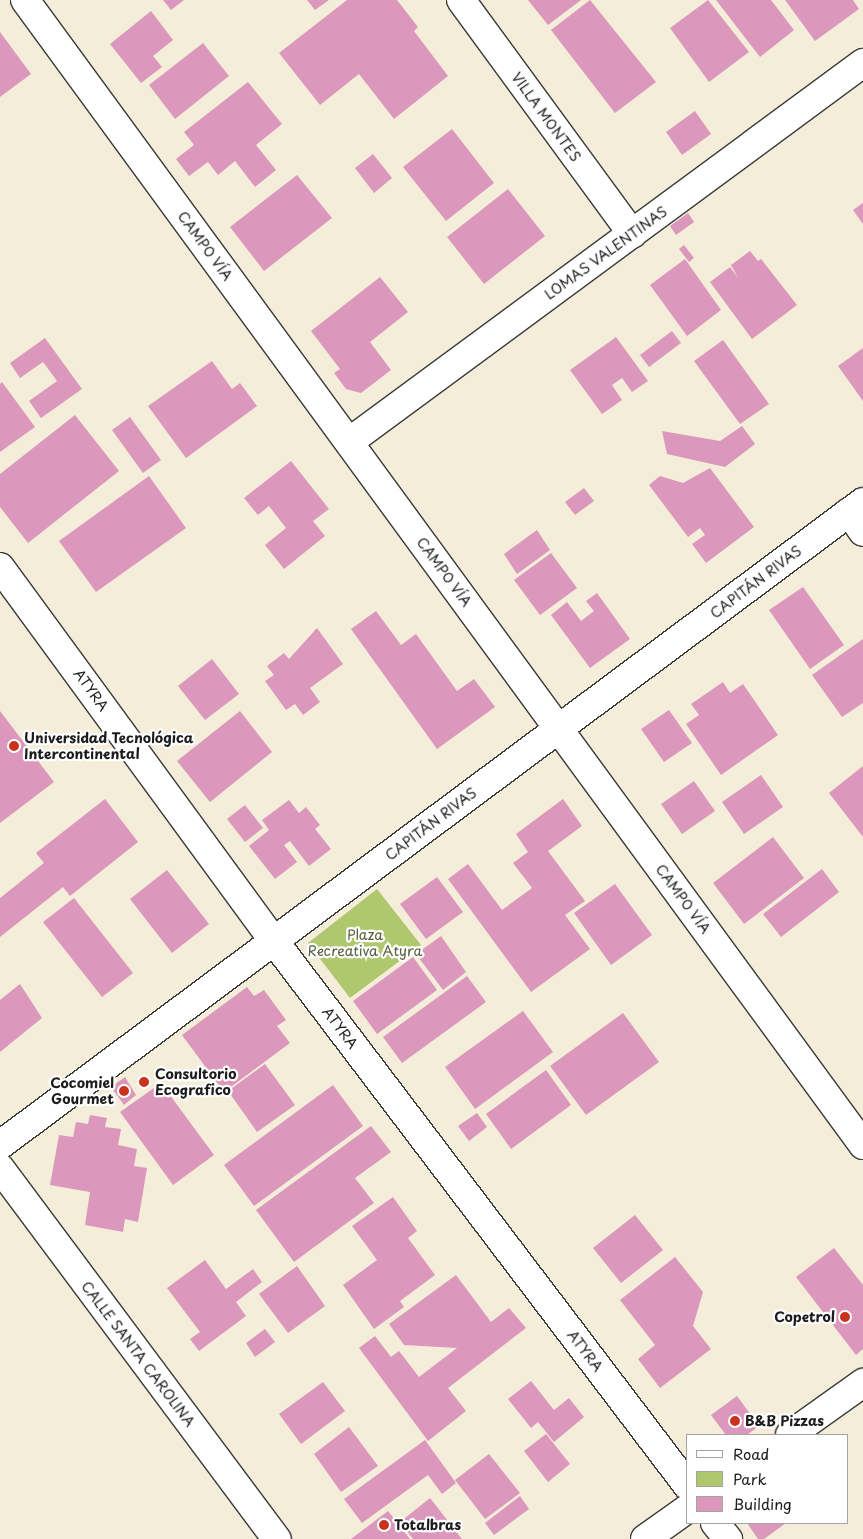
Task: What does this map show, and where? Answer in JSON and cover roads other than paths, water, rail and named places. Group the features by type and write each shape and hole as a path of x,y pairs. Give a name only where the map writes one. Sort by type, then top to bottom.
{"street":[{"name":"CAMPO VÍA","path":"25,0 863,1145"},
{"name":"VILLA MONTES","path":"461,0 632,234"},
{"name":"LOMAS VALENTINAS","path":"349,442 863,63"},
{"name":"CAPITÁN RIVAS","path":"0,1146 559,729 858,515"},
{"name":"ATYRA","path":"0,567 274,941 686,1484"},
{"name":"CALLE SANTA CAROLINA","path":"0,1168 277,1539"},
{"path":"791,1434 863,1383"},
{"path":"645,1539 686,1510"},
{"path":"716,1524 728,1539"}],"place":[{"name":"Universidad Tecnológica Intercontinental","path":"14,746"},
{"name":"Consultorio Ecografico","path":"144,1082"},
{"name":"Cocomiel Gourmet","path":"124,1091"},
{"name":"Copetrol","path":"845,1317"},
{"name":"B&B Pizzas","path":"735,1421"},
{"name":"Totalbras","path":"384,1525"}],"park label":[{"name":"Plaza Recreativa Atyra","path":"365,944"}]}
